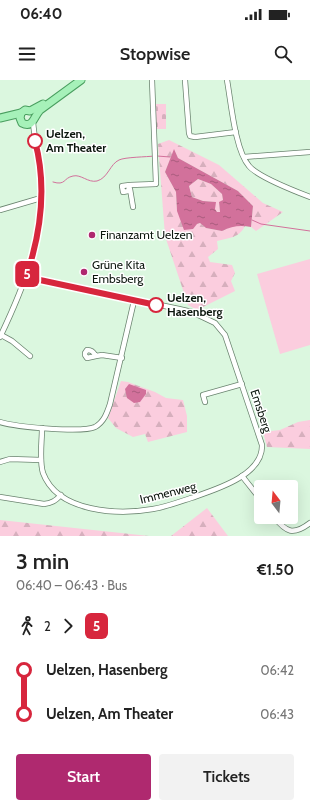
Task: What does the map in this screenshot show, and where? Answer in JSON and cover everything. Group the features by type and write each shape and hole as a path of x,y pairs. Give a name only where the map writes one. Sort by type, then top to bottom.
{"main road":[{"path":"0,119 20,121 31,118 81,80"},
{"path":"0,119 21,113 25,110 31,118"},
{"path":"20,121 21,113"}],"street":[{"path":"133,208 130,187 156,184 152,80"},
{"path":"185,80 190,136 195,137 236,132"},
{"path":"227,80 239,146 250,167 258,173 298,193 310,197"},
{"path":"30,356 12,341 0,336 26,277 38,232 41,198 39,162 31,118"},
{"path":"244,158 310,152"},
{"path":"0,210 41,198"},
{"name":"Emsberg","path":"26,277 134,301 192,312 215,322 225,335 262,445"},
{"path":"0,422 9,425 42,428 84,429 99,424 105,417 110,404 122,358 134,301"},
{"path":"0,322 6,324"},
{"path":"96,356 102,355 122,358"},
{"name":"Emsberg","path":"205,402 202,395 242,384"},
{"name":"Immenweg","path":"42,428 41,460 43,473 47,481 60,495 80,506 97,510 124,512 142,510 165,506 219,489 232,483 255,464 260,456 262,445"},
{"path":"0,462 10,459 41,460"},
{"path":"242,476 254,491"},
{"path":"0,497 51,504 56,501 60,495"},
{"path":"280,524 292,533 310,523"}],"green space":[{"path":"155,104 166,104 166,129 156,129"},
{"path":"169,140 219,165 263,203 283,212 256,231 251,227 253,206 238,191 178,158 174,150 165,172 176,192 177,211 197,224 200,223 206,228 222,231 233,226 245,226 237,235 217,241 218,249 208,257 210,262 232,265 235,273 231,281 235,291 197,310 188,305 165,236 158,144"},
{"path":"198,179 211,184 222,194 223,200 219,203 220,212 217,212 215,209 215,202 203,201 192,197 189,186"},
{"path":"310,259 310,345 280,354 257,274"},
{"path":"121,381 128,382 155,392 166,398 183,400 187,416 187,432 148,442 145,434 133,437 116,428 108,418"},
{"path":"310,420 310,449 267,447 263,432 280,430 298,422"},
{"path":"207,508 228,536 171,536"},
{"path":"0,520 149,536 0,536"}],"water":[{"path":"174,149 178,158 238,191 253,206 251,227 236,226 222,231 206,228 200,223 193,229 184,230 177,211 176,192 165,172","holes":["198,179 211,184 222,194 223,200 219,202 220,212 217,212 215,209 216,202 203,201 192,197 189,186"]},
{"path":"129,384 146,390 146,394 140,402 134,403 127,398 125,389"}],"waterway":[{"path":"53,182 60,183 73,176 79,176 91,181 97,181 104,177 119,160 154,156"},
{"path":"157,156 170,157"},
{"path":"252,220 261,224 310,231"}],"bus line":[{"name":"5","path":"35,141 41,180 40,214 38,232 26,277 156,305"}],"place":[{"name":"Uelzen, Am Theater","path":"35,141"},
{"name":"Finanzamt Uelzen","path":"92,235"},
{"name":"Grüne Kita Embsberg","path":"84,272"},
{"name":"Uelzen, Hasenberg","path":"156,305"}]}
